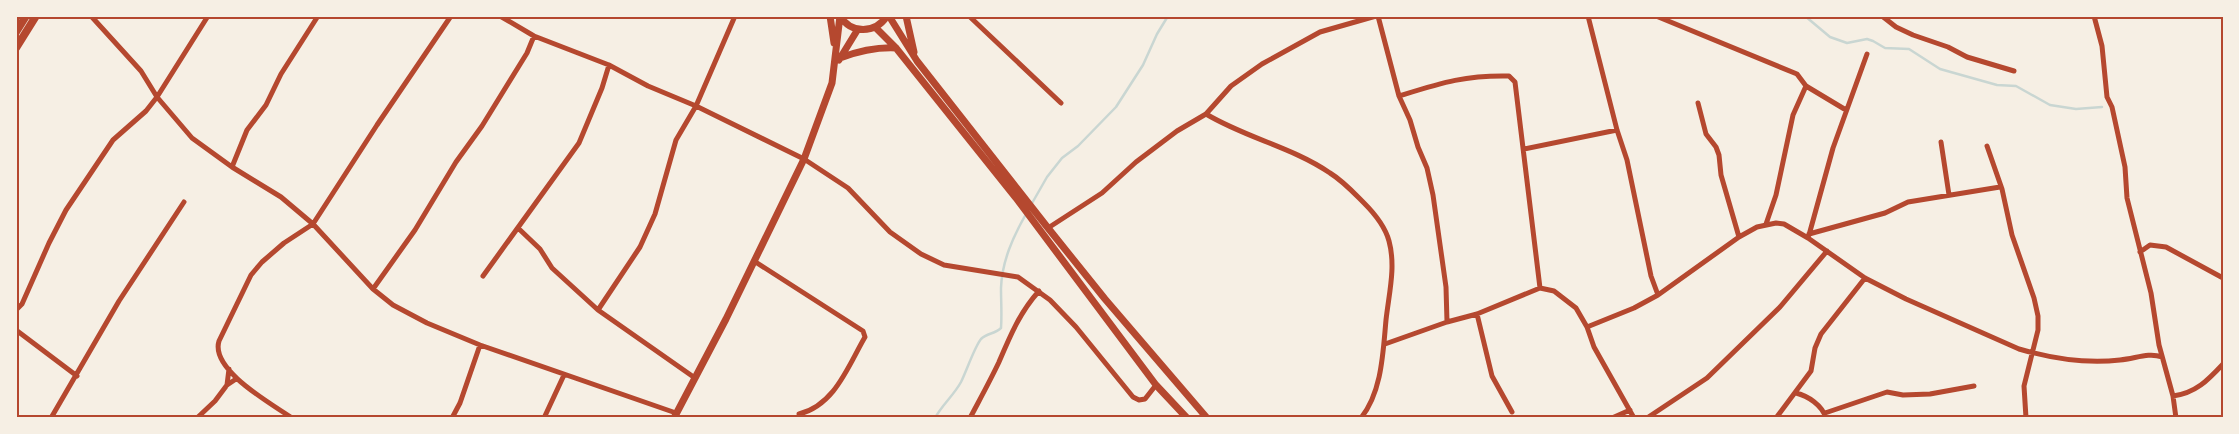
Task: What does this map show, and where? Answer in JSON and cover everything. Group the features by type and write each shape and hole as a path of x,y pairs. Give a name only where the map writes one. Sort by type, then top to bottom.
{"main road":[{"path":"16,32 26,16"},
{"path":"16,48 36,16"},
{"path":"830,16 838,56"},
{"path":"675,415 804,159 832,83 838,56 840,16"},
{"path":"840,16 847,24 858,29 875,27 888,16 918,62 1105,299 1207,418"},
{"path":"906,16 909,36 918,62"},
{"path":"875,27 896,48 1016,198 1156,385 1187,418"},
{"path":"838,56 858,29"},
{"path":"838,56 881,47 896,48"}],"street":[{"path":"91,16 141,71 157,97 192,138 232,167 281,197 313,224 373,289 393,305 427,323 480,345 675,415"},
{"path":"16,310 22,304 48,243 71,202 113,140 146,111 157,97 208,16"},
{"path":"232,167 247,130 266,105 281,74 318,16"},
{"path":"292,418 236,380 221,360 216,349 251,275 262,262 284,243 313,224 392,102 451,16"},
{"path":"500,16 534,36 609,65 648,86 696,106 804,159 848,188 890,232 921,254 944,265 1018,277 1039,291 1076,327 1133,397 1139,400 1145,399 1156,385"},
{"path":"598,310 640,247 655,214 676,140 696,106 735,16"},
{"path":"969,16 1061,103"},
{"path":"1048,227 1102,193 1136,162 1177,131 1206,114 1232,86 1262,64 1320,32 1377,16 1399,96 1410,120 1418,148 1427,168 1433,195 1446,287 1447,322"},
{"path":"1588,16 1617,130 1627,160 1651,276 1658,295"},
{"path":"1656,16 1797,74 1806,86 1846,110"},
{"path":"1882,16 1896,27 1912,35 1948,47 1967,57 2014,72"},
{"path":"2094,16 2102,46 2107,97 2112,107 2126,167 2128,198 2151,292 2159,345 2173,396 2176,418"},
{"path":"373,289 415,230 456,162 482,126 527,53 534,36"},
{"path":"1809,236 1833,148 1868,54"},
{"path":"483,276 580,143 609,65"},
{"path":"1399,96 1452,79 1480,75 1509,76 1514,82 1524,149 1540,288"},
{"path":"1766,224 1776,195 1793,115 1806,86"},
{"path":"1698,103 1706,134 1716,147 1719,155 1721,175 1739,238"},
{"path":"1206,114 1242,134 1304,159 1329,172 1353,191 1378,219 1389,241 1393,269 1385,344 1371,404 1361,418"},
{"path":"1524,149 1617,130"},
{"path":"1941,142 1949,195"},
{"path":"1987,146 2000,187 2012,236 2034,298 2038,316 2038,330 2024,386 2026,418"},
{"path":"1809,236 1885,213 1908,202 2000,187"},
{"path":"51,418 119,301 184,202"},
{"path":"1587,327 1634,308 1658,295 1739,238 1766,224 1784,224 1809,236 1827,252 1865,278 1996,340 2033,353 2089,361 2120,360 2153,354 2162,357"},
{"path":"518,228 540,249 552,268 598,310 695,378"},
{"path":"2140,252 2150,245 2166,247 2223,278"},
{"path":"1647,418 1707,378 1780,307 1827,252"},
{"path":"754,261 862,331 865,337 843,380 820,405 809,412 799,414"},
{"path":"1776,418 1811,371 1816,348 1822,334 1865,278"},
{"path":"1385,344 1447,322 1477,314 1540,288 1554,290 1576,308 1587,327 1594,347 1634,418"},
{"path":"970,418 1012,331 1029,302 1039,291"},
{"path":"1477,314 1492,376 1512,412"},
{"path":"16,330 77,376"},
{"path":"452,418 460,403 480,345"},
{"path":"2153,354 2159,345"},
{"path":"2173,396 2193,391 2207,382 2223,364"},
{"path":"227,385 229,370"},
{"path":"544,418 564,375"},
{"path":"197,418 215,401 227,385 236,380"},
{"path":"1796,393 1808,396 1825,415 1887,392 1903,395 1930,394 1974,386"},
{"path":"1612,418 1630,410"}],"waterway":[{"path":"1031,205 1047,177 1062,158 1078,146 1116,107 1143,65 1157,34 1168,16"},
{"path":"1805,16 1830,37 1847,43 1867,39 1885,48 1909,49 1940,69 1997,85 2016,86 2050,105 2076,109 2102,107"},
{"path":"935,418 961,382 981,339 1001,328 1001,288 1004,268 1013,240 1026,214"}]}
